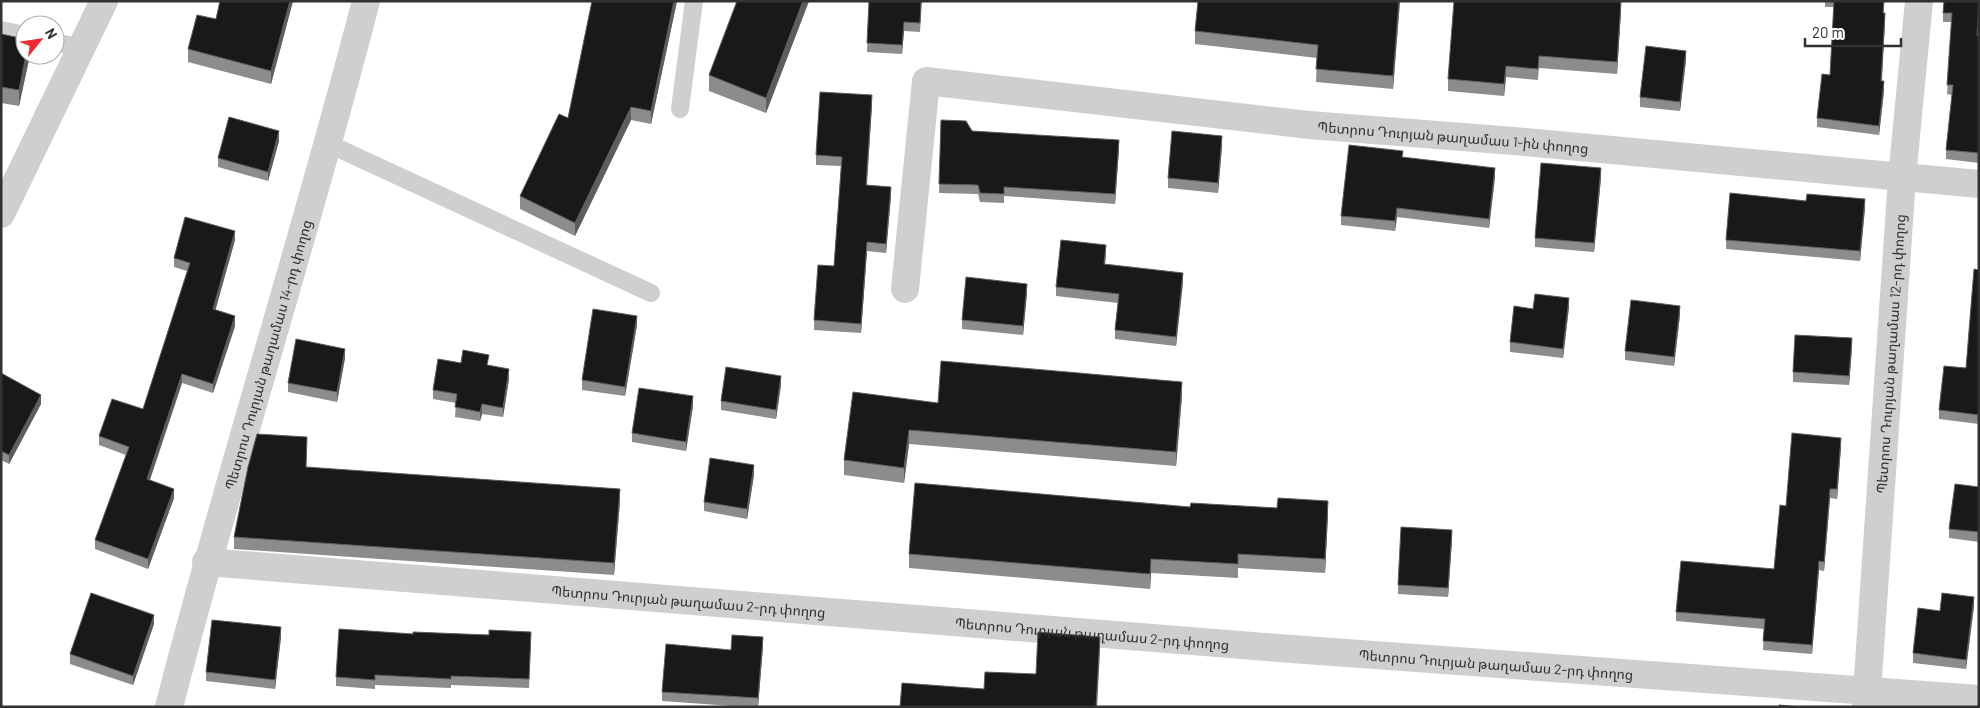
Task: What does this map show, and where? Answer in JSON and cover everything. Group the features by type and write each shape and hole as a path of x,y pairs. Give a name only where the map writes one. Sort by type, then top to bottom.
{"street":[{"path":"1,214 104,1"},
{"name":"Պետրոս Դուրյան թաղամաս 14-րդ փողոց","path":"169,707 206,562 329,144 366,1"},
{"name":"Պետրոս Դուրյան թաղամաս 12-րդ փողոց","path":"1867,698 1902,178 1919,1"},
{"name":"Պետրոս Դուրյան թաղամաս 1-ին փողոց","path":"905,289 926,81 1309,125 1514,141 1979,184"},
{"name":"Պետրոս Դուրյան թաղամաս 2-րդ փողոց","path":"206,562 1278,648 1867,698 1979,699"}],"lane":[{"path":"680,109 694,1"},
{"path":"1,30 15,33"},
{"path":"65,44 82,48"},
{"path":"329,144 651,293"}],"building":[{"path":"220,1 290,1 271,71 188,49 197,15 216,19"},
{"path":"592,1 674,1 651,111 631,107 575,223 520,196 559,114 568,118"},
{"path":"737,1 803,1 766,98 709,75"},
{"path":"869,1 921,1 920,23 904,22 902,45 867,43"},
{"path":"1198,1 1399,1 1393,76 1316,69 1318,45 1195,31"},
{"path":"1454,1 1621,1 1617,62 1539,56 1538,69 1506,66 1504,84 1448,79"},
{"path":"1834,1 1884,1 1881,81 1884,81 1879,126 1817,118 1822,74 1830,75"},
{"path":"1944,1 1979,1 1977,35 1979,36 1979,153 1946,150 1953,85 1947,85 1952,13 1943,13"},
{"path":"1,34 15,37 15,65 24,65 19,90 1,87"},
{"path":"1646,46 1686,51 1680,102 1640,97"},
{"path":"820,92 872,95 866,185 891,187 886,244 867,242 861,324 814,320 818,265 834,266 842,157 816,155"},
{"path":"229,117 279,131 268,172 218,158"},
{"path":"941,120 966,121 972,131 1119,140 1115,194 1004,187 1004,194 980,193 978,185 939,184"},
{"path":"1172,131 1222,136 1218,183 1168,178"},
{"path":"1349,145 1403,151 1402,157 1495,168 1489,219 1397,208 1395,221 1341,216"},
{"path":"1541,163 1601,168 1594,243 1535,238"},
{"path":"1730,193 1806,201 1807,194 1865,199 1860,251 1726,240"},
{"path":"185,217 235,231 213,309 235,316 213,384 182,374 147,479 174,489 148,559 95,540 129,447 99,436 112,399 143,409 190,263 174,258"},
{"path":"1061,240 1106,245 1104,264 1183,273 1176,337 1115,330 1119,294 1056,287"},
{"path":"1974,269 1979,270 1979,415 1939,410 1944,366 1966,368"},
{"path":"966,277 1027,284 1023,326 962,320"},
{"path":"1535,294 1569,298 1563,349 1510,342 1514,306 1533,309"},
{"path":"1631,300 1680,306 1674,357 1625,351"},
{"path":"593,309 637,316 625,387 582,380"},
{"path":"1795,335 1852,338 1849,376 1793,372"},
{"path":"296,339 345,349 337,392 288,383"},
{"path":"463,350 489,355 487,365 509,369 503,408 482,404 480,412 455,407 457,394 433,390 438,359 461,363"},
{"path":"941,361 1182,382 1176,452 909,430 904,468 844,460 853,392 938,403"},
{"path":"726,367 781,376 776,410 721,401"},
{"path":"1,373 41,395 9,455 1,451"},
{"path":"639,388 693,396 686,442 632,433"},
{"path":"1792,433 1841,438 1837,489 1830,489 1824,562 1819,561 1812,645 1763,641 1765,619 1676,612 1681,561 1774,569 1780,505 1786,506"},
{"path":"257,434 307,437 306,467 620,489 614,563 234,537 248,467"},
{"path":"710,458 754,465 747,509 704,502"},
{"path":"915,483 1190,507 1191,503 1277,508 1278,498 1328,501 1325,559 1238,554 1238,564 1151,559 1150,574 909,554"},
{"path":"1955,484 1979,487 1979,532 1949,529"},
{"path":"1401,527 1452,530 1448,588 1398,585"},
{"path":"91,593 154,615 133,676 70,654"},
{"path":"1942,593 1974,597 1966,660 1913,653 1918,608 1940,611"},
{"path":"212,620 281,627 275,680 206,672"},
{"path":"339,629 413,634 413,632 489,635 489,630 531,632 529,679 451,676 451,679 375,675 375,680 336,677"},
{"path":"1038,632 1100,637 1096,707 900,707 902,683 984,689 985,672 1036,674"},
{"path":"732,635 763,637 758,698 662,692 666,644 731,650"},
{"path":"1779,705 1801,707 1779,707"}]}
